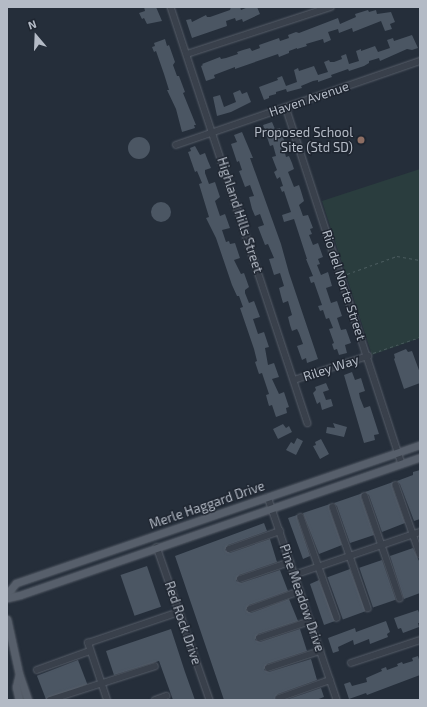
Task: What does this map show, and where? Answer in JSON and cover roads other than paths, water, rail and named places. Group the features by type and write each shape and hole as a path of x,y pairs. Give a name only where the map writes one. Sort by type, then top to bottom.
{"main road":[{"name":"Merle Haggard Drive","path":"7,594 16,583 420,444"},
{"name":"Merle Haggard Drive","path":"7,598 420,457"},
{"path":"7,619 19,674 28,700"},
{"path":"19,674 16,687 19,700"}],"street":[{"name":"Highland Hills Street","path":"171,7 308,423"},
{"path":"187,54 331,7"},
{"name":"Haven Avenue","path":"176,145 420,61"},
{"name":"Rio del Norte Street","path":"286,107 370,355 402,463"},
{"name":"Riley Way","path":"294,380 370,355"},
{"path":"396,485 420,554"},
{"path":"365,496 400,598"},
{"name":"Pine Meadow Drive","path":"268,497 337,700"},
{"path":"333,507 368,608"},
{"path":"301,517 337,618"},
{"path":"229,549 280,531"},
{"path":"294,575 420,532"},
{"name":"Red Rock Drive","path":"157,547 210,700"},
{"path":"240,579 290,562"},
{"path":"250,609 300,591"},
{"path":"107,700 88,644 179,612"},
{"path":"259,638 310,621"},
{"path":"351,663 420,640"},
{"path":"37,670 90,651"},
{"path":"268,668 320,651"},
{"path":"50,700 156,666"},
{"path":"279,698 330,680"},
{"path":"155,700 166,696"}],"place":[{"name":"Proposed School Site (Std SD)","path":"361,140"}]}
